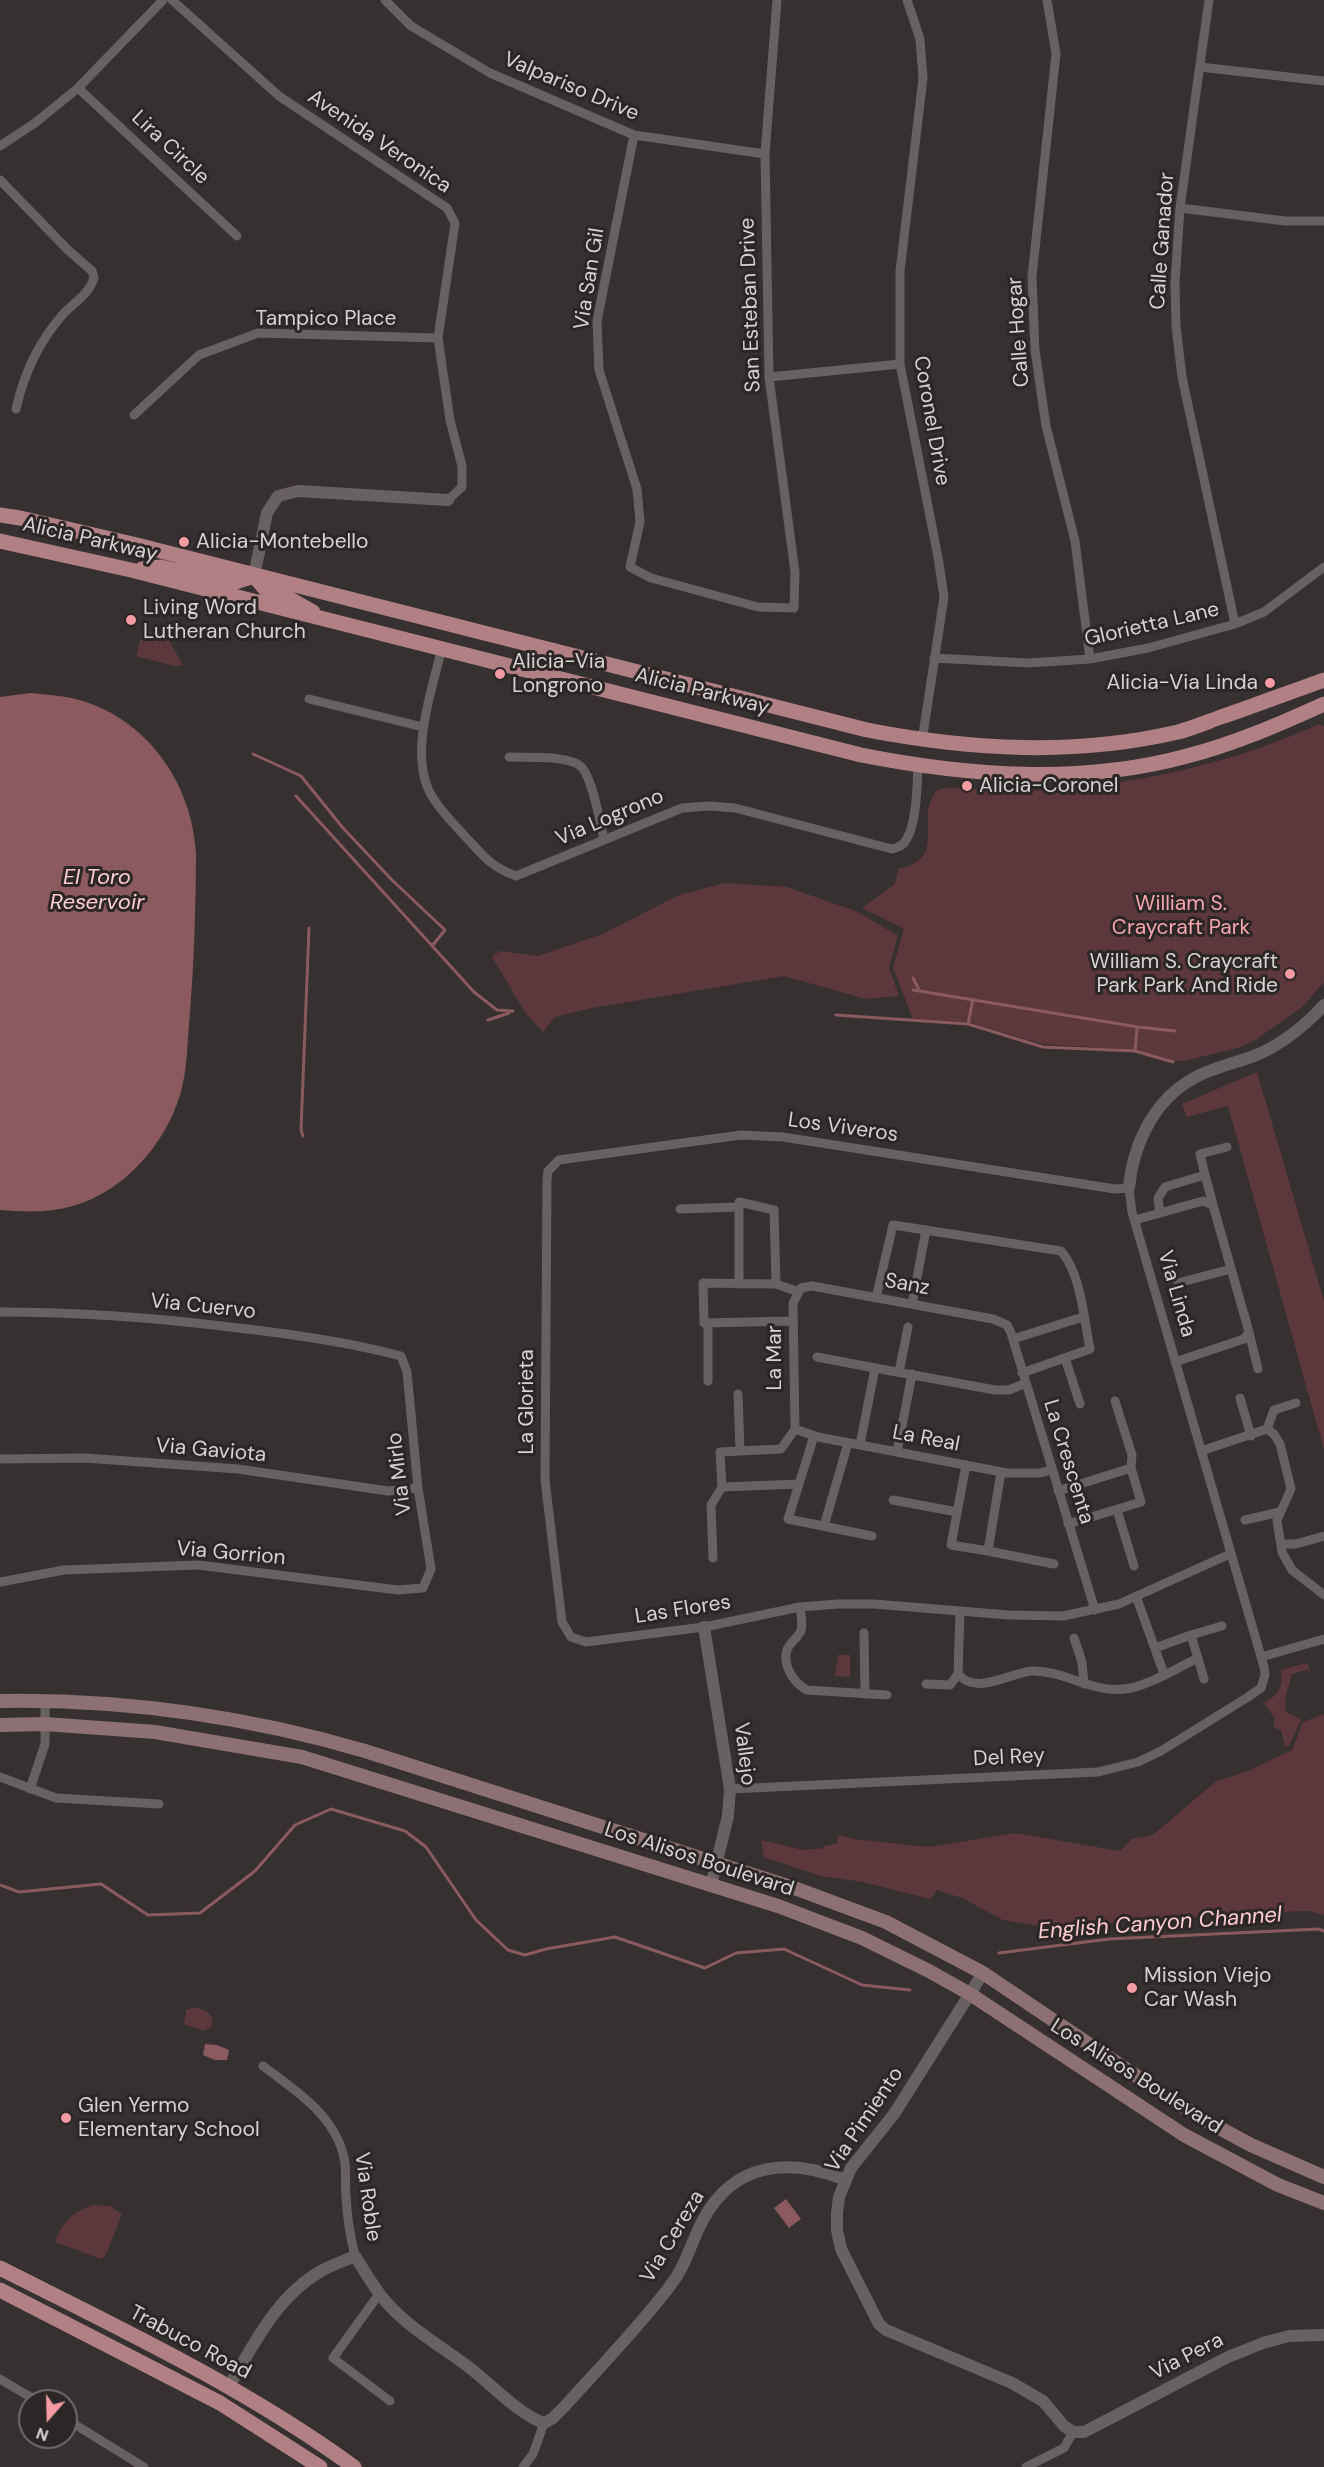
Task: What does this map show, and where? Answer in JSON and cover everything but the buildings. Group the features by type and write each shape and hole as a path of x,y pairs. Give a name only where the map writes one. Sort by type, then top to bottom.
{"main road":[{"name":"Alicia Parkway","path":"0,515 137,545 867,730 922,741 993,748 1056,748 1119,743 1180,731 1324,680"},
{"name":"Alicia Parkway","path":"0,541 131,570 861,755 918,766 1002,774 1057,774 1123,769 1187,756 1260,731 1324,704"},
{"path":"131,570 161,567 232,583 254,576 267,591 290,599 326,620"},
{"path":"918,766 922,741"},
{"name":"Los Alisos Boulevard","path":"0,1701 45,1700 171,1709 226,1717 296,1732 365,1751 832,1900 919,1938 983,1972 1193,2113 1251,2145 1324,2177"},
{"name":"Los Alisos Boulevard","path":"0,1725 45,1724 166,1733 302,1757 778,1906 862,1938 929,1971 970,1994 1184,2135 1278,2185 1324,2203"},
{"name":"Trabuco Road","path":"0,2268 229,2386 354,2467"},
{"name":"Trabuco Road","path":"0,2290 220,2403 320,2467"}],"street":[{"path":"0,146 34,123 78,88 163,0"},
{"name":"Avenida Veronica","path":"172,0 279,96 447,208 455,223 438,338 450,420 462,466 462,488 448,500"},
{"name":"Valpariso Drive","path":"385,0 411,26 490,73 634,135 765,154"},
{"name":"San Esteban Drive","path":"777,0 765,154 769,377 795,572 794,608"},
{"name":"Coronel Drive","path":"907,0 920,39 923,78 900,272 900,364 939,557 944,597 922,741"},
{"name":"Calle Hogar","path":"1047,0 1056,54 1032,277 1035,350 1046,426 1075,541 1090,659"},
{"name":"Calle Ganador","path":"1209,0 1180,208 1175,283 1176,326 1182,377 1235,624"},
{"path":"1200,67 1324,81"},
{"name":"Lira Circle","path":"78,88 237,236"},
{"name":"Via San Gil","path":"634,135 597,321 599,370 637,489 640,522 630,567 651,578 758,607 794,608"},
{"path":"0,180 92,271 94,278 86,294 64,313 46,335 22,383 16,409"},
{"path":"1180,208 1285,221 1324,221"},
{"name":"Tampico Place","path":"134,415 199,355 258,333 438,338"},
{"path":"769,377 900,364"},
{"path":"254,576 267,513 278,496 298,491 448,500"},
{"name":"Glorietta Lane","path":"934,658 1028,663 1090,659 1148,648 1235,624 1264,612 1324,567"},
{"name":"Via Logrono","path":"442,648 423,727 424,775 431,796 447,817 496,869 516,876 682,808 709,806 735,808 892,849 903,845 910,833 916,800 918,766"},
{"path":"309,699 423,727"},
{"path":"509,756 561,760 579,765 587,773 604,839"},
{"name":"Via Linda","path":"1264,1683 1265,1675 1261,1656 1175,1362 1135,1220 1129,1188 1137,1148 1146,1126 1178,1088 1196,1077 1258,1054 1285,1039 1324,1005"},
{"name":"Los Viveros","path":"553,1164 566,1158 741,1135 783,1137 1115,1188 1129,1188"},
{"path":"1227,1147 1200,1154 1258,1369"},
{"name":"La Glorieta","path":"553,1164 547,1180 545,1480 562,1622 571,1637"},
{"path":"1160,1213 1158,1198 1165,1187 1205,1175"},
{"path":"1135,1220 1203,1201 1213,1205"},
{"path":"739,1284 739,1202 774,1210 776,1284"},
{"path":"680,1209 738,1207"},
{"path":"876,1298 893,1225 1062,1251 1070,1261 1090,1349 1022,1373"},
{"path":"912,1304 926,1230"},
{"path":"1179,1283 1231,1269"},
{"name":"Sanz","path":"708,1323 704,1323 703,1283 776,1284 800,1290 812,1286 993,1319 1007,1325"},
{"name":"La Mar","path":"795,1429 793,1303 800,1290"},
{"name":"Via Cuervo","path":"0,1312 70,1312 207,1324 281,1333 401,1356"},
{"path":"1013,1339 1083,1317"},
{"path":"708,1381 708,1323 793,1321"},
{"name":"La Crescenta","path":"1007,1325 1095,1610"},
{"path":"899,1372 908,1327"},
{"path":"1175,1362 1244,1339 1249,1332"},
{"name":"Via Mirlo","path":"401,1356 407,1372 418,1488 431,1569 423,1588"},
{"path":"817,1357 995,1390 1009,1390 1026,1383"},
{"path":"1065,1358 1080,1404"},
{"path":"860,1445 875,1368"},
{"path":"897,1452 912,1374"},
{"path":"738,1394 740,1451"},
{"path":"1240,1398 1251,1436"},
{"path":"1068,1524 1141,1502 1131,1468 1132,1455 1115,1401"},
{"path":"1201,1451 1267,1429 1274,1410 1296,1403"},
{"path":"713,1558 711,1504 722,1487 720,1452 781,1449 795,1429"},
{"name":"La Real","path":"795,1429 814,1436 1001,1472 1027,1474 1051,1470"},
{"path":"1267,1429 1274,1434 1280,1444 1291,1489 1276,1520 1282,1552 1292,1570 1324,1595"},
{"path":"814,1436 788,1519 872,1536"},
{"path":"824,1526 848,1443"},
{"name":"Via Gaviota","path":"0,1459 85,1458 238,1469 388,1491 418,1488"},
{"path":"966,1465 951,1545 1054,1564"},
{"path":"1058,1491 1131,1468"},
{"path":"988,1551 1001,1472"},
{"path":"722,1487 799,1484"},
{"path":"893,1500 957,1512"},
{"path":"1117,1509 1134,1566"},
{"path":"1245,1520 1280,1512"},
{"path":"1281,1544 1296,1544 1324,1536"},
{"name":"Las Flores","path":"571,1637 586,1642 704,1627 800,1607 838,1604 874,1604 1063,1616 1119,1604 1230,1554"},
{"name":"Via Gorrion","path":"0,1582 64,1570 198,1565 398,1590 423,1588"},
{"path":"1136,1596 1164,1674"},
{"path":"800,1607 802,1624 800,1634 787,1650 786,1658 796,1683 807,1690 887,1695"},
{"path":"926,1684 950,1685 958,1674 960,1611"},
{"path":"1155,1648 1222,1626"},
{"name":"Vallejo","path":"704,1627 730,1789 728,1816 711,1885"},
{"path":"864,1633 865,1694"},
{"path":"1191,1635 1204,1679"},
{"path":"1074,1638 1082,1662 1084,1684"},
{"path":"1261,1656 1324,1639"},
{"path":"958,1674 969,1682 979,1683 1034,1671 1107,1690 1119,1690 1132,1688 1198,1658"},
{"name":"Del Rey","path":"730,1789 1098,1772 1138,1762 1161,1751 1261,1688 1264,1683"},
{"path":"30,1789 45,1744 45,1700"},
{"path":"0,1777 56,1798 159,1804"},
{"name":"Via Pimiento","path":"983,1972 894,2114 851,2168 839,2197 837,2213 841,2249 879,2324 897,2336 1012,2383 1043,2401 1064,2426 1073,2432"},
{"name":"Via Roble","path":"263,2066 303,2097 330,2124 339,2142 345,2163 347,2218 355,2256 380,2294 409,2324 467,2366 529,2416 544,2423"},
{"name":"Via Cereza","path":"544,2423 559,2413 669,2288 687,2258 710,2207 729,2187 755,2172 787,2166 817,2170 846,2180"},
{"path":"220,2403 267,2322 289,2297 322,2271 355,2256"},
{"path":"380,2294 333,2358 390,2401"},
{"name":"Via Pera","path":"1073,2432 1084,2432 1228,2357 1263,2343 1289,2336 1324,2335"},
{"path":"0,2379 18,2390"},
{"path":"523,2467 533,2454 544,2423"},
{"path":"78,2426 144,2467"},
{"path":"1026,2467 1064,2448 1073,2432"}],"green space":[{"path":"143,630 166,635 183,665 174,666 136,656"},
{"name":"William S. Craycraft Park","path":"1320,724 1324,727 1324,982 1302,1007 1257,1039 1241,1047 1184,1061 1163,1060 1136,1050 1042,1044 968,1022 913,1019 893,968 904,929 862,908 895,884 898,869 919,860 924,854 928,839 928,809 935,791 950,788 1045,790 1151,777 1253,750"},
{"path":"725,883 787,887 858,912 898,936 889,968 899,996 866,999 784,976 592,1008 555,1017 543,1032 526,1014 492,957 500,951 538,956 600,935 679,895"},
{"path":"1257,1072 1324,1301 1324,1450 1228,1106 1187,1117 1182,1104"},
{"path":"838,1655 850,1655 850,1677 835,1676"},
{"path":"1306,1663 1311,1676 1307,1670 1292,1674 1287,1693 1286,1712 1301,1720 1289,1746 1285,1746 1281,1730 1275,1728 1273,1722 1275,1719 1264,1703 1279,1690 1282,1681 1281,1670"},
{"path":"1324,1714 1324,1915 1310,1911 1249,1913 1051,1928 1003,1920 962,1898 937,1890 930,1899 863,1882 821,1876 764,1857 761,1840 803,1850 824,1848 824,1846 837,1843 838,1835 854,1839 928,1847 1015,1833 1120,1851 1132,1839 1153,1835 1215,1782 1248,1771 1292,1750 1303,1722"},
{"path":"194,2007 206,2011 213,2018 211,2027 203,2031 184,2024 186,2010"},
{"path":"95,2205 110,2206 122,2214 105,2257 101,2259 55,2242 66,2222 75,2213"}],"water":[{"name":"El Toro Reservoir","path":"31,693 86,702 130,725 148,742 164,761 177,782 193,828 196,853 194,953 187,1054 183,1085 173,1114 153,1148 125,1178 109,1190 91,1199 73,1206 46,1211 0,1210 0,697"},
{"path":"205,2044 217,2045 229,2050 227,2060 215,2060 203,2055"},
{"path":"786,2199 801,2219 789,2228 774,2208"}],"waterway":[{"path":"253,754 301,776 343,828 392,880 445,930 432,946"},
{"path":"296,796 474,992 497,1010 513,1011"},
{"path":"303,1136 301,1130 309,928"},
{"path":"913,978 919,990"},
{"path":"913,990 1175,1031"},
{"path":"836,1015 968,1024 973,999"},
{"path":"488,1020 509,1013"},
{"path":"968,1024 1043,1047 1135,1051 1137,1028"},
{"path":"1135,1051 1173,1062"},
{"name":"English Canyon Channel","path":"0,1885 19,1892 101,1884 148,1915 200,1913 255,1871 295,1825 331,1809 405,1831 426,1847 476,1920 508,1950 525,1955 615,1937 705,1968 736,1953 784,1949 862,1985 910,1990"},
{"name":"English Canyon Channel","path":"999,1953 1109,1939 1319,1929 1324,1931"}],"place":[{"name":"Alicia-Montebello","path":"184,542"},
{"name":"Living Word Lutheran Church","path":"131,620"},
{"name":"Alicia-Via Longrono","path":"500,674"},
{"name":"Alicia-Via Linda","path":"1270,683"},
{"name":"Alicia-Coronel","path":"967,786"},
{"name":"William S. Craycraft Park Park And Ride","path":"1290,974"},
{"name":"Mission Viejo Car Wash","path":"1132,1988"},
{"name":"Glen Yermo Elementary School","path":"66,2118"}]}
